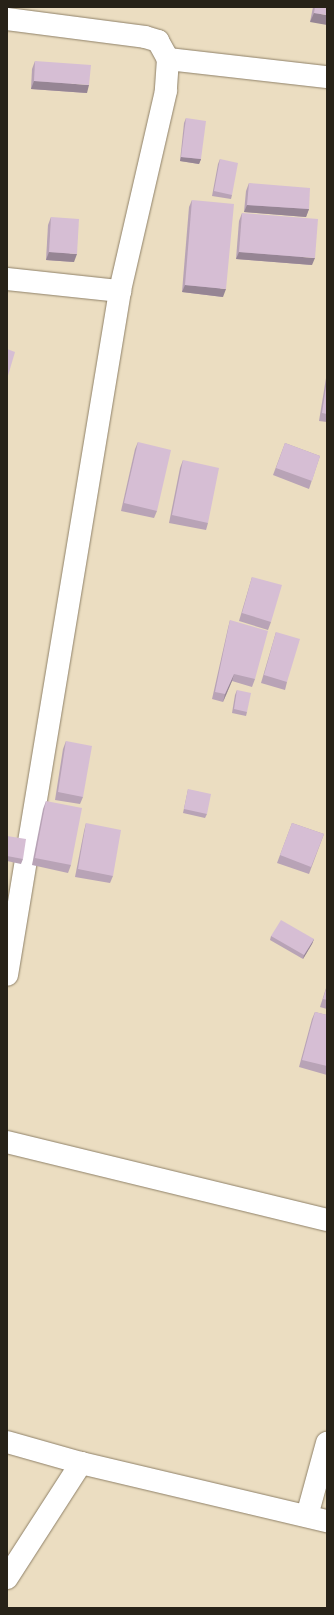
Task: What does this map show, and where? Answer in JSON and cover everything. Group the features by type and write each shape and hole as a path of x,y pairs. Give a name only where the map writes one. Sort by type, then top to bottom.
{"street":[{"path":"7,19 145,37 158,41 168,59 166,91 120,291 7,976"},
{"path":"168,59 327,77"},
{"path":"7,279 120,291"},
{"path":"7,1142 327,1220"},
{"path":"7,1442 81,1463 317,1518 327,1443"},
{"path":"7,1578 81,1463"}],"building":[{"path":"315,7 327,7 327,15 314,13"},
{"path":"35,61 91,65 89,85 34,81"},
{"path":"186,118 206,121 201,159 181,157"},
{"path":"220,159 238,163 232,195 214,191"},
{"path":"249,183 310,188 309,209 247,205"},
{"path":"192,200 234,204 226,289 185,285"},
{"path":"242,213 318,219 315,258 239,252"},
{"path":"51,217 79,219 77,254 49,252"},
{"path":"7,349 15,352 7,379"},
{"path":"327,380 327,414 322,413"},
{"path":"138,442 171,450 157,511 124,503"},
{"path":"285,443 320,456 312,481 276,468"},
{"path":"183,460 219,468 208,523 172,515"},
{"path":"252,577 282,585 271,622 242,613"},
{"path":"230,620 268,631 255,679 234,674 225,694 215,692"},
{"path":"276,632 300,639 287,682 264,675"},
{"path":"237,690 251,693 247,712 234,709"},
{"path":"66,741 92,746 83,797 58,792"},
{"path":"188,789 211,794 207,814 184,809"},
{"path":"46,801 82,808 71,865 35,858"},
{"path":"86,823 121,830 113,876 78,869"},
{"path":"292,823 324,834 311,867 280,855"},
{"path":"7,836 26,839 23,859 7,856"},
{"path":"281,920 314,939 304,955 271,936"},
{"path":"327,986 327,1000 323,999"},
{"path":"315,1012 327,1015 327,1066 302,1060"}]}
